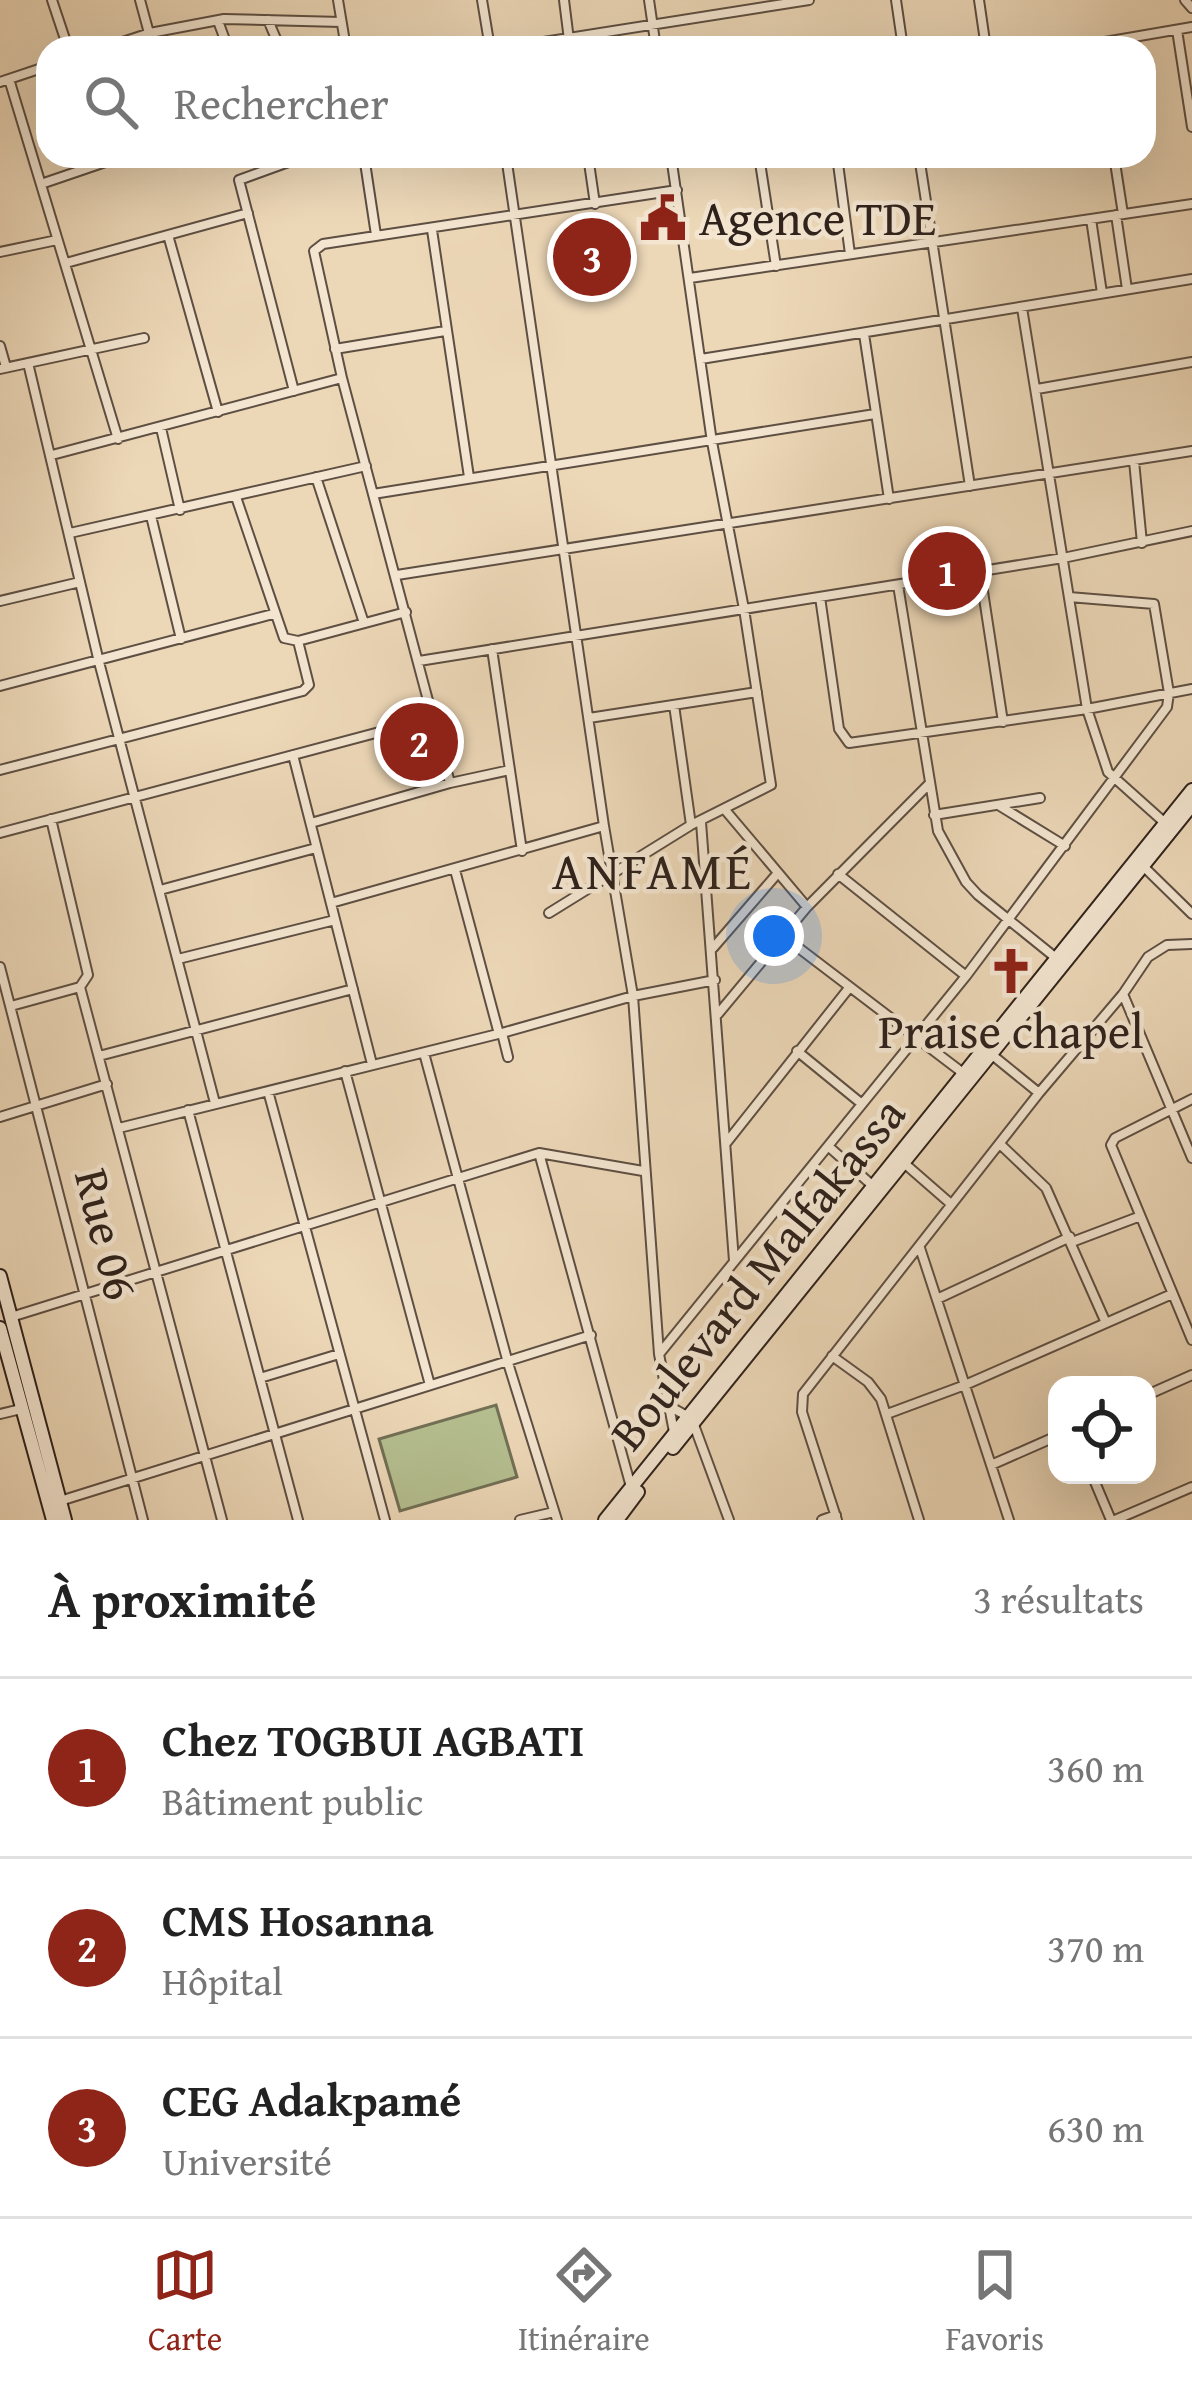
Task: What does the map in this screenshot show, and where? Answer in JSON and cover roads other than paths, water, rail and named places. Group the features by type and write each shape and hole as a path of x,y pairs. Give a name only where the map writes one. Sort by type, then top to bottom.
{"main road":[{"name":"Boulevard Malfakassa","path":"617,1520 632,1494 873,1186 1192,790"},
{"name":"Boulevard Malfakassa","path":"690,1420 903,1162 1058,960 1142,865 1167,825 1192,805"},
{"path":"0,1276 65,1520"},
{"path":"0,1328 53,1520"},
{"name":"Boulevard Malfakassa","path":"605,1520 632,1494"}],"street":[{"path":"52,0 64,36"},
{"path":"140,0 151,36"},
{"path":"338,0 344,36"},
{"path":"482,0 488,36"},
{"path":"564,0 568,36"},
{"path":"649,0 654,36"},
{"path":"575,36 809,0"},
{"path":"896,0 901,36"},
{"path":"979,0 984,36"},
{"path":"1185,0 1192,8"},
{"path":"268,20 275,36"},
{"path":"218,21 224,36"},
{"path":"141,36 218,21 341,22"},
{"path":"1147,36 1192,27"},
{"path":"1178,30 1192,127"},
{"path":"36,71 4,81 41,184 118,439"},
{"path":"41,184 81,168"},
{"path":"271,168 240,179 294,391"},
{"path":"366,168 376,236"},
{"path":"508,168 633,995 659,1354 675,1439"},
{"path":"590,168 596,204"},
{"path":"549,913 696,824 771,785 712,442 673,168"},
{"path":"761,168 776,266"},
{"path":"839,168 850,254"},
{"path":"921,168 970,486"},
{"path":"1115,168 1127,290"},
{"path":"450,783 342,378 314,251 323,244 676,190"},
{"path":"690,278 1192,204"},
{"path":"65,263 248,213"},
{"path":"1091,219 1102,293"},
{"path":"432,230 469,476"},
{"path":"168,235 218,413"},
{"path":"0,252 58,239"},
{"path":"701,359 1192,279"},
{"path":"1022,308 1087,709 1104,764 1167,825"},
{"path":"335,350 445,332"},
{"path":"864,334 889,499"},
{"path":"0,346 3,368 144,338"},
{"path":"1037,389 1192,362"},
{"path":"28,363 99,662 215,1103"},
{"path":"52,455 342,378"},
{"path":"373,494 875,414"},
{"path":"161,428 180,510"},
{"path":"397,575 1192,451"},
{"path":"1134,460 1142,543"},
{"path":"70,533 365,466"},
{"path":"316,477 364,623"},
{"path":"236,497 284,638 298,641 406,612"},
{"path":"151,517 181,639"},
{"path":"418,661 980,572 1192,531"},
{"path":"980,572 1003,722"},
{"path":"0,601 80,582"},
{"path":"898,585 934,815 966,882 1058,960"},
{"path":"820,597 844,738 849,743 1192,689"},
{"path":"659,1354 1010,920 1167,707 1169,693 1154,604 1070,597"},
{"path":"0,686 273,614"},
{"path":"0,770 304,692 309,685 298,641"},
{"path":"492,650 522,851"},
{"path":"589,718 758,692"},
{"path":"674,705 712,949 734,1262"},
{"path":"0,832 432,718"},
{"path":"293,755 373,1064"},
{"path":"311,824 510,770"},
{"path":"717,1015 807,907 928,784"},
{"path":"934,815 1040,798"},
{"path":"998,805 1064,846"},
{"path":"726,811 807,907"},
{"path":"51,820 88,972 80,987 222,1520"},
{"path":"331,904 604,826"},
{"path":"160,890 316,848"},
{"path":"1142,865 1190,907"},
{"path":"455,870 508,1057"},
{"path":"712,949 777,874"},
{"path":"838,874 966,976"},
{"path":"178,959 335,920"},
{"path":"783,936 966,1075"},
{"path":"822,1520 836,1517 801,1406 803,1394 1039,1093 1123,994 1148,956 1167,945 1192,944"},
{"name":"Rue 06","path":"0,967 143,1520"},
{"path":"119,1128 501,1034 633,995 715,980"},
{"path":"11,1006 80,987"},
{"path":"725,1143 849,988"},
{"path":"100,1057 352,989"},
{"path":"1123,994 1192,1158"},
{"path":"796,1051 862,1104"},
{"path":"424,1053 555,1516 520,1520"},
{"path":"990,1053 1039,1093"},
{"path":"345,1071 430,1385"},
{"path":"0,1117 107,1084"},
{"path":"268,1091 385,1520"},
{"path":"1192,1099 1112,1141 1138,1216 1192,1340"},
{"path":"188,1110 298,1520"},
{"path":"1001,1145 1046,1188 1106,1323"},
{"path":"828,1146 873,1186"},
{"path":"11,1317 539,1153 644,1171"},
{"path":"539,1153 632,1494"},
{"path":"903,1162 951,1204"},
{"path":"937,1299 1138,1216"},
{"path":"920,1247 1009,1520"},
{"path":"887,1414 1172,1294"},
{"path":"60,1501 591,1335"},
{"path":"260,1378 339,1354"},
{"path":"832,1356 868,1382 887,1414 920,1520"},
{"path":"1156,1391 1192,1375"},
{"path":"667,1405 690,1420 729,1520"},
{"path":"0,1414 22,1408"},
{"path":"991,1465 1048,1440"},
{"path":"1095,1484 1113,1520 1191,1492"}],"place":[{"name":"Agence TDE","path":"663,218"},
{"name":"CEG Adakpamé","path":"592,257"},
{"name":"Chez TOGBUI AGBATI","path":"947,571"},
{"name":"CMS Hosanna","path":"419,742"},
{"name":"Praise chapel","path":"1011,971"}],"district":[{"name":"ANFAMÉ","path":"653,871"}]}
